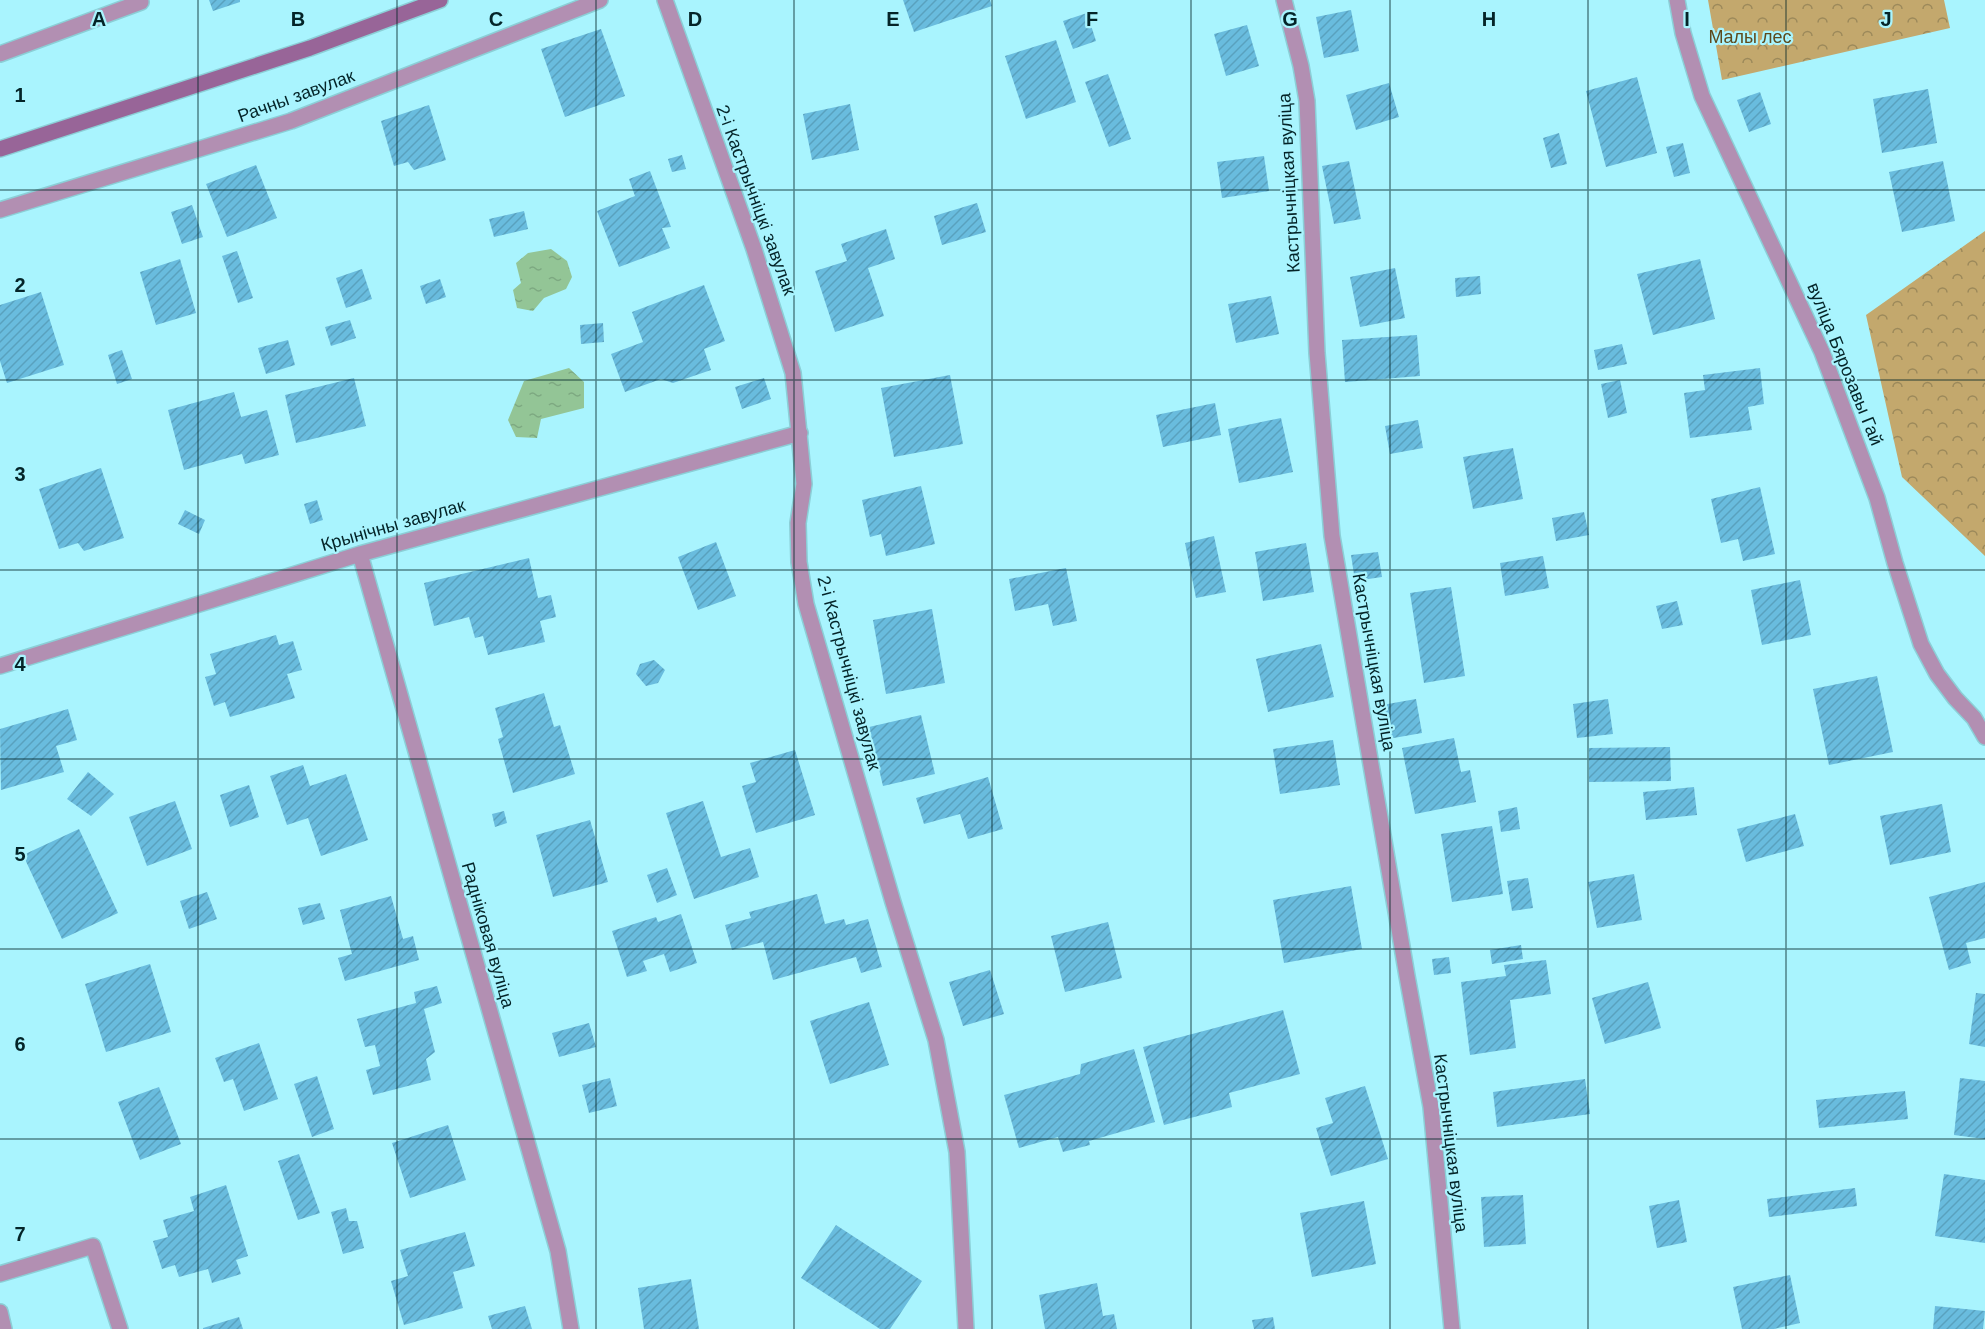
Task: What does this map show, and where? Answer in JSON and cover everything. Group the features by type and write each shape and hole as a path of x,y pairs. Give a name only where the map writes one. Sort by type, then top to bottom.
{"main road":[{"path":"0,149 310,48 440,0"}],"street":[{"name":"Рачны завулак","path":"0,210 291,121 600,0"},
{"name":"2-і Кастрычніцкі завулак","path":"665,0 773,306 793,373 804,484 798,523 799,562 804,593 893,902 936,1040 957,1152 966,1329"},
{"name":"Кастрычніцкая вуліца","path":"1284,0 1307,100 1317,353 1332,536 1431,1107 1452,1329"},
{"name":"вуліца Бярозавы Гай","path":"1677,0 1683,33 1702,96 1822,352 1877,498 1921,644 1937,674 1974,718 1985,737"},
{"path":"0,54 141,2"},
{"name":"Крынічны завулак","path":"0,666 360,554 800,434"},
{"name":"Радніковая вуліца","path":"360,554 558,1251 571,1329"},
{"path":"0,1274 93,1246 120,1329"},
{"path":"0,1312 4,1329"}],"green space":[{"name":"Малы лес","path":"1708,0 1944,0 1950,28 1722,80"},
{"path":"1985,231 1985,556 1902,477 1866,315"}],"water":[{"path":"551,249 567,261 572,277 566,289 544,298 533,311 517,308 513,290 521,283 516,263 528,253"},
{"path":"569,368 584,382 584,408 541,419 537,438 516,437 508,420 524,381"}],"building":[{"path":"209,0 240,0 240,2 213,11"},
{"path":"903,0 990,0 992,6 914,32"},
{"path":"1351,10 1359,51 1324,58 1316,17"},
{"path":"1087,13 1096,41 1073,49 1063,21"},
{"path":"1247,25 1259,66 1226,76 1214,34"},
{"path":"601,29 625,96 565,117 541,49"},
{"path":"1056,40 1076,102 1026,119 1005,56"},
{"path":"1108,74 1131,139 1109,147 1085,82"},
{"path":"1637,77 1657,153 1606,167 1586,91"},
{"path":"1389,83 1399,117 1356,130 1346,95"},
{"path":"1928,89 1937,143 1882,153 1873,99"},
{"path":"1760,92 1771,124 1749,132 1737,100"},
{"path":"850,104 859,150 812,160 803,114"},
{"path":"429,105 446,160 414,170 408,162 394,166 381,121"},
{"path":"1559,133 1567,164 1551,168 1543,138"},
{"path":"1683,143 1690,173 1674,177 1666,147"},
{"path":"682,155 686,169 672,172 668,159"},
{"path":"1264,156 1269,191 1222,198 1217,162"},
{"path":"1349,161 1361,219 1334,224 1322,166"},
{"path":"1943,161 1955,221 1902,232 1889,172"},
{"path":"256,165 277,218 227,237 206,184"},
{"path":"650,171 671,227 662,228 670,248 619,267 597,211 635,196 629,179"},
{"path":"977,203 986,232 942,245 934,216"},
{"path":"192,205 203,237 182,244 171,212"},
{"path":"524,211 528,229 494,237 489,219"},
{"path":"886,229 895,259 868,268 884,316 835,332 815,271 847,261 841,244"},
{"path":"237,251 253,298 238,303 222,256"},
{"path":"180,259 196,313 156,325 140,272"},
{"path":"1700,259 1715,319 1653,335 1637,274"},
{"path":"1395,268 1405,318 1360,327 1350,277"},
{"path":"362,269 372,299 346,308 336,278"},
{"path":"1480,276 1481,294 1456,297 1455,278"},
{"path":"440,279 446,297 426,304 420,286"},
{"path":"704,285 725,341 704,349 711,370 673,383 661,379 625,392 611,354 643,342 632,312"},
{"path":"41,292 64,365 7,383 0,361 0,305"},
{"path":"1271,296 1279,334 1236,343 1228,304"},
{"path":"350,320 356,338 331,346 325,327"},
{"path":"603,323 604,342 581,344 580,325"},
{"path":"1417,335 1420,376 1345,382 1342,340"},
{"path":"288,340 295,365 266,374 258,348"},
{"path":"1622,344 1627,364 1598,370 1594,350"},
{"path":"122,350 132,379 117,384 108,355"},
{"path":"1760,368 1764,404 1748,407 1752,430 1690,438 1684,393 1705,390 1703,375"},
{"path":"950,375 963,444 894,457 881,388"},
{"path":"354,378 366,426 296,443 285,395"},
{"path":"764,378 771,399 742,409 735,387"},
{"path":"1620,380 1627,413 1608,418 1601,384"},
{"path":"234,392 241,417 267,410 279,455 245,464 242,454 184,470 168,410"},
{"path":"1215,403 1221,435 1163,447 1156,415"},
{"path":"1281,418 1293,472 1239,483 1228,429"},
{"path":"1418,420 1423,448 1390,454 1385,426"},
{"path":"1513,448 1523,499 1473,509 1463,457"},
{"path":"101,468 124,538 84,551 78,543 59,549 39,489"},
{"path":"921,486 935,544 886,556 881,534 870,537 862,500"},
{"path":"1760,487 1775,554 1743,561 1738,539 1721,543 1711,499"},
{"path":"317,500 323,520 310,524 304,504"},
{"path":"185,510 205,520 199,534 178,524"},
{"path":"1584,512 1589,535 1556,541 1552,518"},
{"path":"1214,536 1226,592 1196,598 1185,543"},
{"path":"716,542 736,596 698,610 678,557"},
{"path":"1306,543 1314,592 1263,601 1255,552"},
{"path":"1378,552 1382,577 1355,581 1351,555"},
{"path":"1543,556 1549,588 1505,596 1500,563"},
{"path":"529,558 538,598 551,595 556,617 540,621 545,642 488,655 483,636 475,638 469,617 434,626 424,583"},
{"path":"1066,568 1077,621 1053,626 1048,604 1015,611 1009,579"},
{"path":"1800,580 1811,635 1762,645 1751,590"},
{"path":"1451,587 1465,676 1424,683 1410,593"},
{"path":"1677,601 1683,625 1662,629 1656,606"},
{"path":"932,609 945,683 886,694 873,620"},
{"path":"276,635 279,645 293,641 302,670 287,674 295,698 230,717 225,702 214,706 205,677 216,674 210,654"},
{"path":"1321,644 1334,697 1268,712 1256,659"},
{"path":"654,660 665,670 658,683 646,686 636,674 640,664"},
{"path":"1877,676 1893,752 1829,765 1813,689"},
{"path":"544,693 554,727 560,725 575,774 513,793 498,739 503,737 495,708"},
{"path":"1416,699 1422,733 1388,739 1382,705"},
{"path":"1608,699 1613,734 1577,738 1573,704"},
{"path":"68,709 77,740 56,746 64,772 1,790 0,729"},
{"path":"921,715 935,774 883,786 869,727"},
{"path":"1454,738 1461,772 1470,770 1476,802 1415,814 1402,748"},
{"path":"1333,740 1340,785 1280,794 1273,749"},
{"path":"1670,747 1671,781 1589,782 1589,748"},
{"path":"795,750 815,815 756,833 742,786 756,782 750,763"},
{"path":"303,765 310,786 346,774 368,840 321,856 308,818 287,825 270,776"},
{"path":"88,772 114,794 91,816 67,799"},
{"path":"988,777 1003,829 968,839 960,814 924,824 916,798"},
{"path":"249,785 259,817 230,827 220,795"},
{"path":"1694,787 1697,815 1646,820 1643,792"},
{"path":"175,801 192,849 147,866 129,817"},
{"path":"703,801 721,857 750,848 759,877 694,899 666,813"},
{"path":"1942,804 1951,852 1890,865 1880,816"},
{"path":"1517,807 1520,829 1501,832 1498,811"},
{"path":"504,811 507,823 495,827 492,814"},
{"path":"1795,814 1804,846 1746,862 1737,829"},
{"path":"590,820 608,882 553,897 536,835"},
{"path":"1492,826 1503,894 1452,902 1441,834"},
{"path":"79,829 118,913 62,939 23,855"},
{"path":"667,868 677,895 657,903 647,875"},
{"path":"1634,874 1642,920 1597,928 1588,882"},
{"path":"1528,878 1533,908 1512,911 1507,881"},
{"path":"1985,882 1985,938 1966,943 1971,963 1949,970 1929,897"},
{"path":"1351,886 1362,949 1284,963 1273,900"},
{"path":"207,892 217,919 189,929 180,901"},
{"path":"817,894 825,924 844,919 846,925 868,919 882,967 861,973 856,957 773,980 763,942 732,950 725,925 751,918 749,912"},
{"path":"391,896 403,939 413,936 419,960 345,981 338,958 352,954 340,910"},
{"path":"320,903 325,919 303,925 298,908"},
{"path":"681,914 697,963 670,972 664,954 643,961 647,971 627,977 612,931 656,917 658,922"},
{"path":"1108,922 1122,978 1065,992 1051,936"},
{"path":"1521,945 1523,959 1492,964 1490,950"},
{"path":"1449,957 1451,973 1434,975 1432,959"},
{"path":"1546,960 1551,994 1510,1000 1516,1048 1470,1055 1461,982 1506,976 1504,965"},
{"path":"150,964 171,1032 106,1052 85,984"},
{"path":"990,970 1004,1014 963,1026 949,982"},
{"path":"1648,982 1661,1028 1605,1044 1592,998"},
{"path":"437,986 442,1003 424,1009 435,1052 426,1059 431,1080 373,1095 366,1070 380,1066 375,1045 365,1047 357,1019 416,1003 414,992"},
{"path":"1976,993 1985,994 1985,1047 1969,1044"},
{"path":"869,1002 889,1065 830,1084 810,1021"},
{"path":"1283,1010 1300,1074 1229,1093 1232,1107 1164,1125 1143,1047"},
{"path":"589,1023 596,1047 559,1057 552,1033"},
{"path":"259,1043 278,1099 244,1111 233,1079 224,1082 215,1058"},
{"path":"1134,1049 1155,1122 1089,1141 1090,1145 1063,1152 1058,1137 1019,1148 1004,1095 1080,1074 1081,1064"},
{"path":"317,1076 334,1129 312,1137 294,1084"},
{"path":"610,1078 617,1106 589,1113 582,1085"},
{"path":"1960,1078 1985,1081 1985,1139 1954,1135"},
{"path":"1585,1079 1590,1114 1497,1127 1493,1092"},
{"path":"1365,1086 1388,1159 1331,1176 1316,1128 1333,1123 1325,1098"},
{"path":"159,1087 181,1144 140,1160 118,1102"},
{"path":"1905,1091 1908,1119 1819,1128 1816,1100"},
{"path":"448,1125 466,1180 410,1198 392,1143"},
{"path":"299,1154 320,1213 298,1220 278,1161"},
{"path":"1944,1174 1985,1180 1985,1243 1935,1236"},
{"path":"226,1185 248,1256 236,1260 241,1274 212,1283 208,1269 179,1277 175,1265 162,1269 153,1241 168,1237 163,1220 194,1211 190,1197"},
{"path":"1855,1188 1857,1206 1769,1217 1767,1199"},
{"path":"1523,1195 1526,1244 1484,1247 1481,1197"},
{"path":"1679,1200 1687,1242 1657,1248 1649,1206"},
{"path":"1364,1201 1376,1264 1312,1277 1300,1213"},
{"path":"346,1208 349,1221 357,1221 364,1248 343,1254 331,1212"},
{"path":"836,1225 922,1281 890,1329 880,1329 801,1278"},
{"path":"465,1232 475,1266 453,1272 463,1308 404,1325 391,1281 408,1276 400,1250"},
{"path":"1790,1275 1800,1323 1774,1329 1742,1329 1733,1287"},
{"path":"691,1279 699,1329 644,1329 638,1288"},
{"path":"1097,1283 1103,1316 1114,1314 1117,1329 1045,1329 1039,1295"},
{"path":"525,1306 532,1329 492,1329 488,1316"},
{"path":"1935,1306 1985,1311 1983,1329 1933,1329"},
{"path":"239,1317 243,1329 203,1329 203,1328"},
{"path":"1273,1317 1275,1329 1254,1329 1252,1320"}]}
